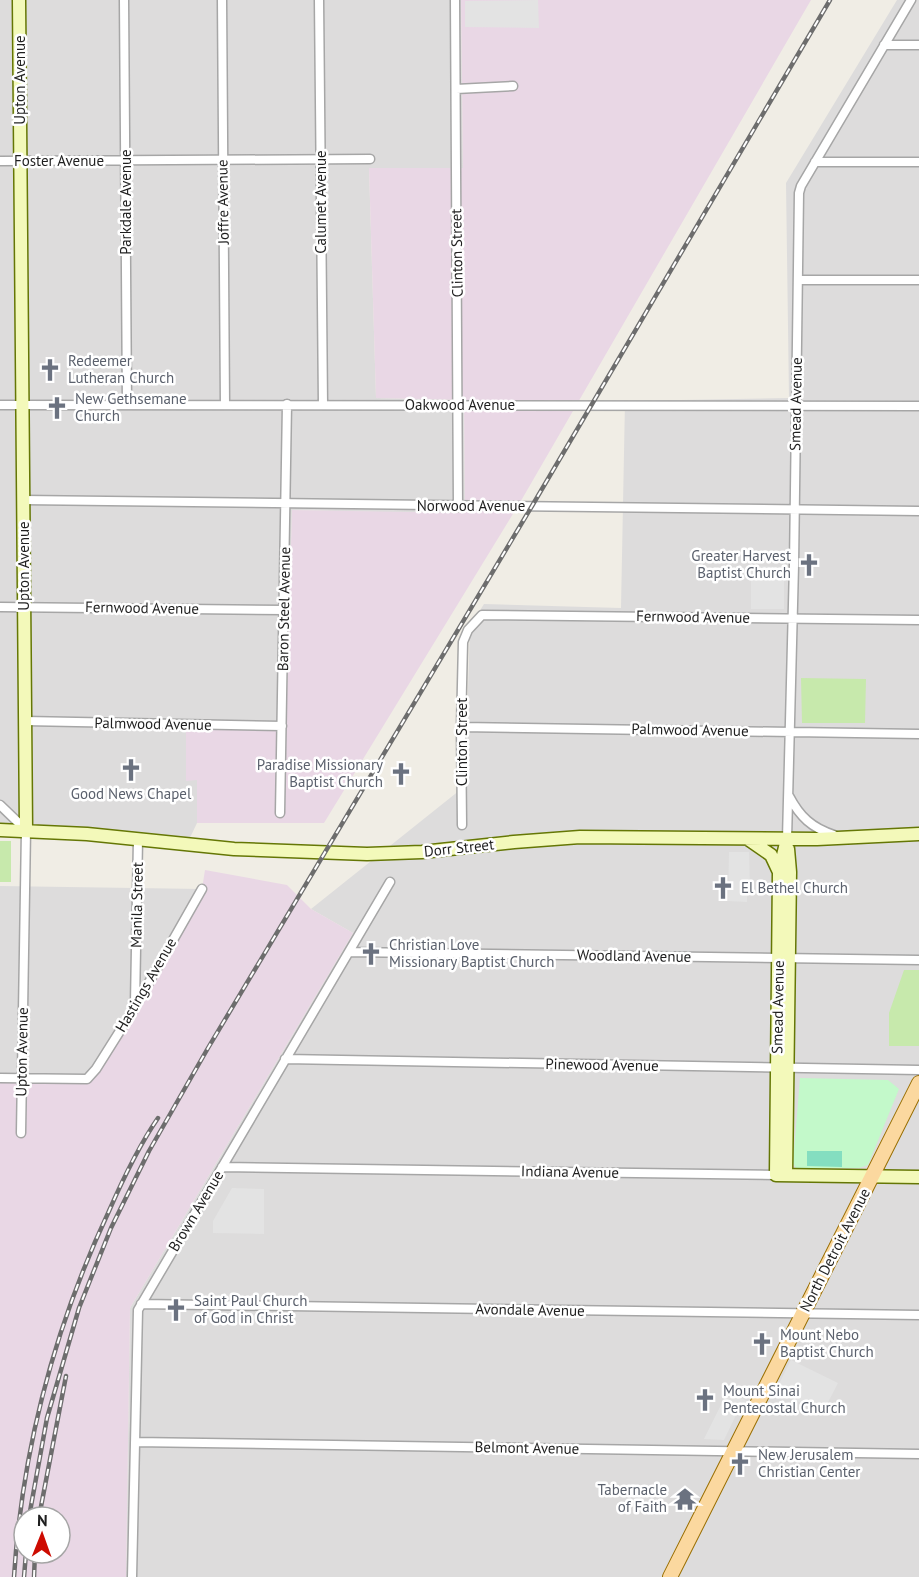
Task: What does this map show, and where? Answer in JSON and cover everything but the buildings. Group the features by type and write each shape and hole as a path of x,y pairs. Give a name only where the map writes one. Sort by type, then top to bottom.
{"main road":[{"name":"North Detroit Avenue","path":"670,1577 919,1083"}],"street":[{"name":"Upton Avenue","path":"19,0 26,830 21,1133"},
{"name":"Parkdale Avenue","path":"124,0 128,405"},
{"name":"Joffre Avenue","path":"222,0 225,405"},
{"name":"Calumet Avenue","path":"320,0 323,405"},
{"name":"Clinton Street","path":"455,0 458,507"},
{"name":"Smead Avenue","path":"781,1175 784,958 790,872 787,839 793,618 799,193 911,0"},
{"path":"884,45 919,45"},
{"path":"456,88 513,86"},
{"name":"Foster Avenue","path":"0,161 370,159"},
{"path":"815,162 919,162"},
{"path":"798,280 919,280"},
{"name":"Baron Steel Avenue","path":"280,813 287,404"},
{"name":"Oakwood Avenue","path":"0,405 796,404 919,406"},
{"name":"Norwood Avenue","path":"23,500 919,511"},
{"name":"Fernwood Avenue","path":"0,607 284,610"},
{"name":"Fernwood Avenue","path":"471,625 478,617 488,614 919,620"},
{"name":"Clinton Street","path":"462,825 463,642 471,625"},
{"name":"Palmwood Avenue","path":"25,722 282,726"},
{"name":"Palmwood Avenue","path":"461,727 919,734"},
{"path":"788,794 797,811 807,822 824,832 840,837"},
{"path":"0,805 26,830"},
{"name":"Dorr Street","path":"0,830 138,839 234,849 366,854 422,852 580,837 787,839 919,834"},
{"name":"Manila Street","path":"135,1007 138,839"},
{"path":"747,839 771,855 779,872"},
{"name":"Smead Avenue","path":"784,958 779,872 787,839"},
{"name":"Brown Avenue","path":"132,1577 137,1315 141,1304 390,882"},
{"name":"Hastings Avenue","path":"21,1078 87,1079 96,1069 135,1007 202,889"},
{"name":"Woodland Avenue","path":"349,952 919,960"},
{"name":"Pinewood Avenue","path":"285,1059 919,1070"},
{"path":"0,1078 21,1078"},
{"name":"Indiana Avenue","path":"222,1167 919,1177"},
{"name":"Avondale Avenue","path":"141,1304 919,1315"},
{"name":"Belmont Avenue","path":"135,1442 919,1454"}],"shaded area":[{"path":"0,0 461,0 463,168 369,168 376,398 464,400 465,514 292,510 286,729 186,780 197,780 197,823 187,844 0,830"},
{"path":"461,0 811,0 522,499 324,823 197,823 197,780 186,781 186,727 286,728 292,510 465,513 464,400 376,398 369,168 463,168"},
{"path":"538,0 539,28 465,27 465,1"},
{"path":"897,0 919,0 919,1577 126,1577 130,1308 353,933 311,909 465,786 470,626 484,604 621,608 625,401 789,398 786,183"},
{"path":"751,566 784,567 784,609 751,609"},
{"path":"729,852 749,852 750,888 747,889 747,902 728,901"},
{"path":"205,870 287,885 311,909 353,933 130,1308 126,1577 0,1577 0,1078 87,1079 202,889"},
{"path":"0,886 202,889 87,1079 0,1078"},
{"path":"232,1188 264,1189 264,1234 213,1233 213,1221"},
{"path":"791,1360 838,1383 822,1414 776,1390"},
{"path":"728,1391 747,1401 743,1409 738,1411 724,1440 704,1439"}],"green space":[{"path":"801,678 866,679 865,723 802,723"},
{"path":"0,841 11,841 11,882 0,882"},
{"path":"904,970 919,970 919,1046 889,1046 889,1013"},
{"path":"800,1078 888,1080 899,1089 868,1165 859,1168 796,1168 793,1163"},
{"path":"807,1151 842,1151 842,1167 807,1166"}],"railway":[{"path":"31,1505 47,1418 79,1308 111,1228 149,1151 830,0"},
{"path":"14,1577 18,1530 33,1436 57,1344 72,1299 114,1199 137,1152 158,1118"},
{"path":"41,1505 66,1376"},
{"path":"24,1577 25,1565"},
{"path":"34,1565 34,1577"}],"place":[{"name":"Redeemer Lutheran Church","path":"50,370"},
{"name":"New Gethsemane Church","path":"57,408"},
{"name":"Greater Harvest Baptist Church","path":"809,565"},
{"name":"Good News Chapel","path":"131,770"},
{"name":"Paradise Missionary Baptist Church","path":"401,774"},
{"name":"El Bethel Church","path":"723,888"},
{"name":"Christian Love Missionary Baptist Church","path":"371,954"},
{"name":"Saint Paul Church of God in Christ","path":"176,1310"},
{"name":"Mount Nebo Baptist Church","path":"762,1344"},
{"name":"Mount Sinai Pentecostal Church","path":"705,1400"},
{"name":"New Jerusalem Christian Center","path":"740,1464"},
{"name":"Tabernacle of Faith","path":"685,1499"}]}
